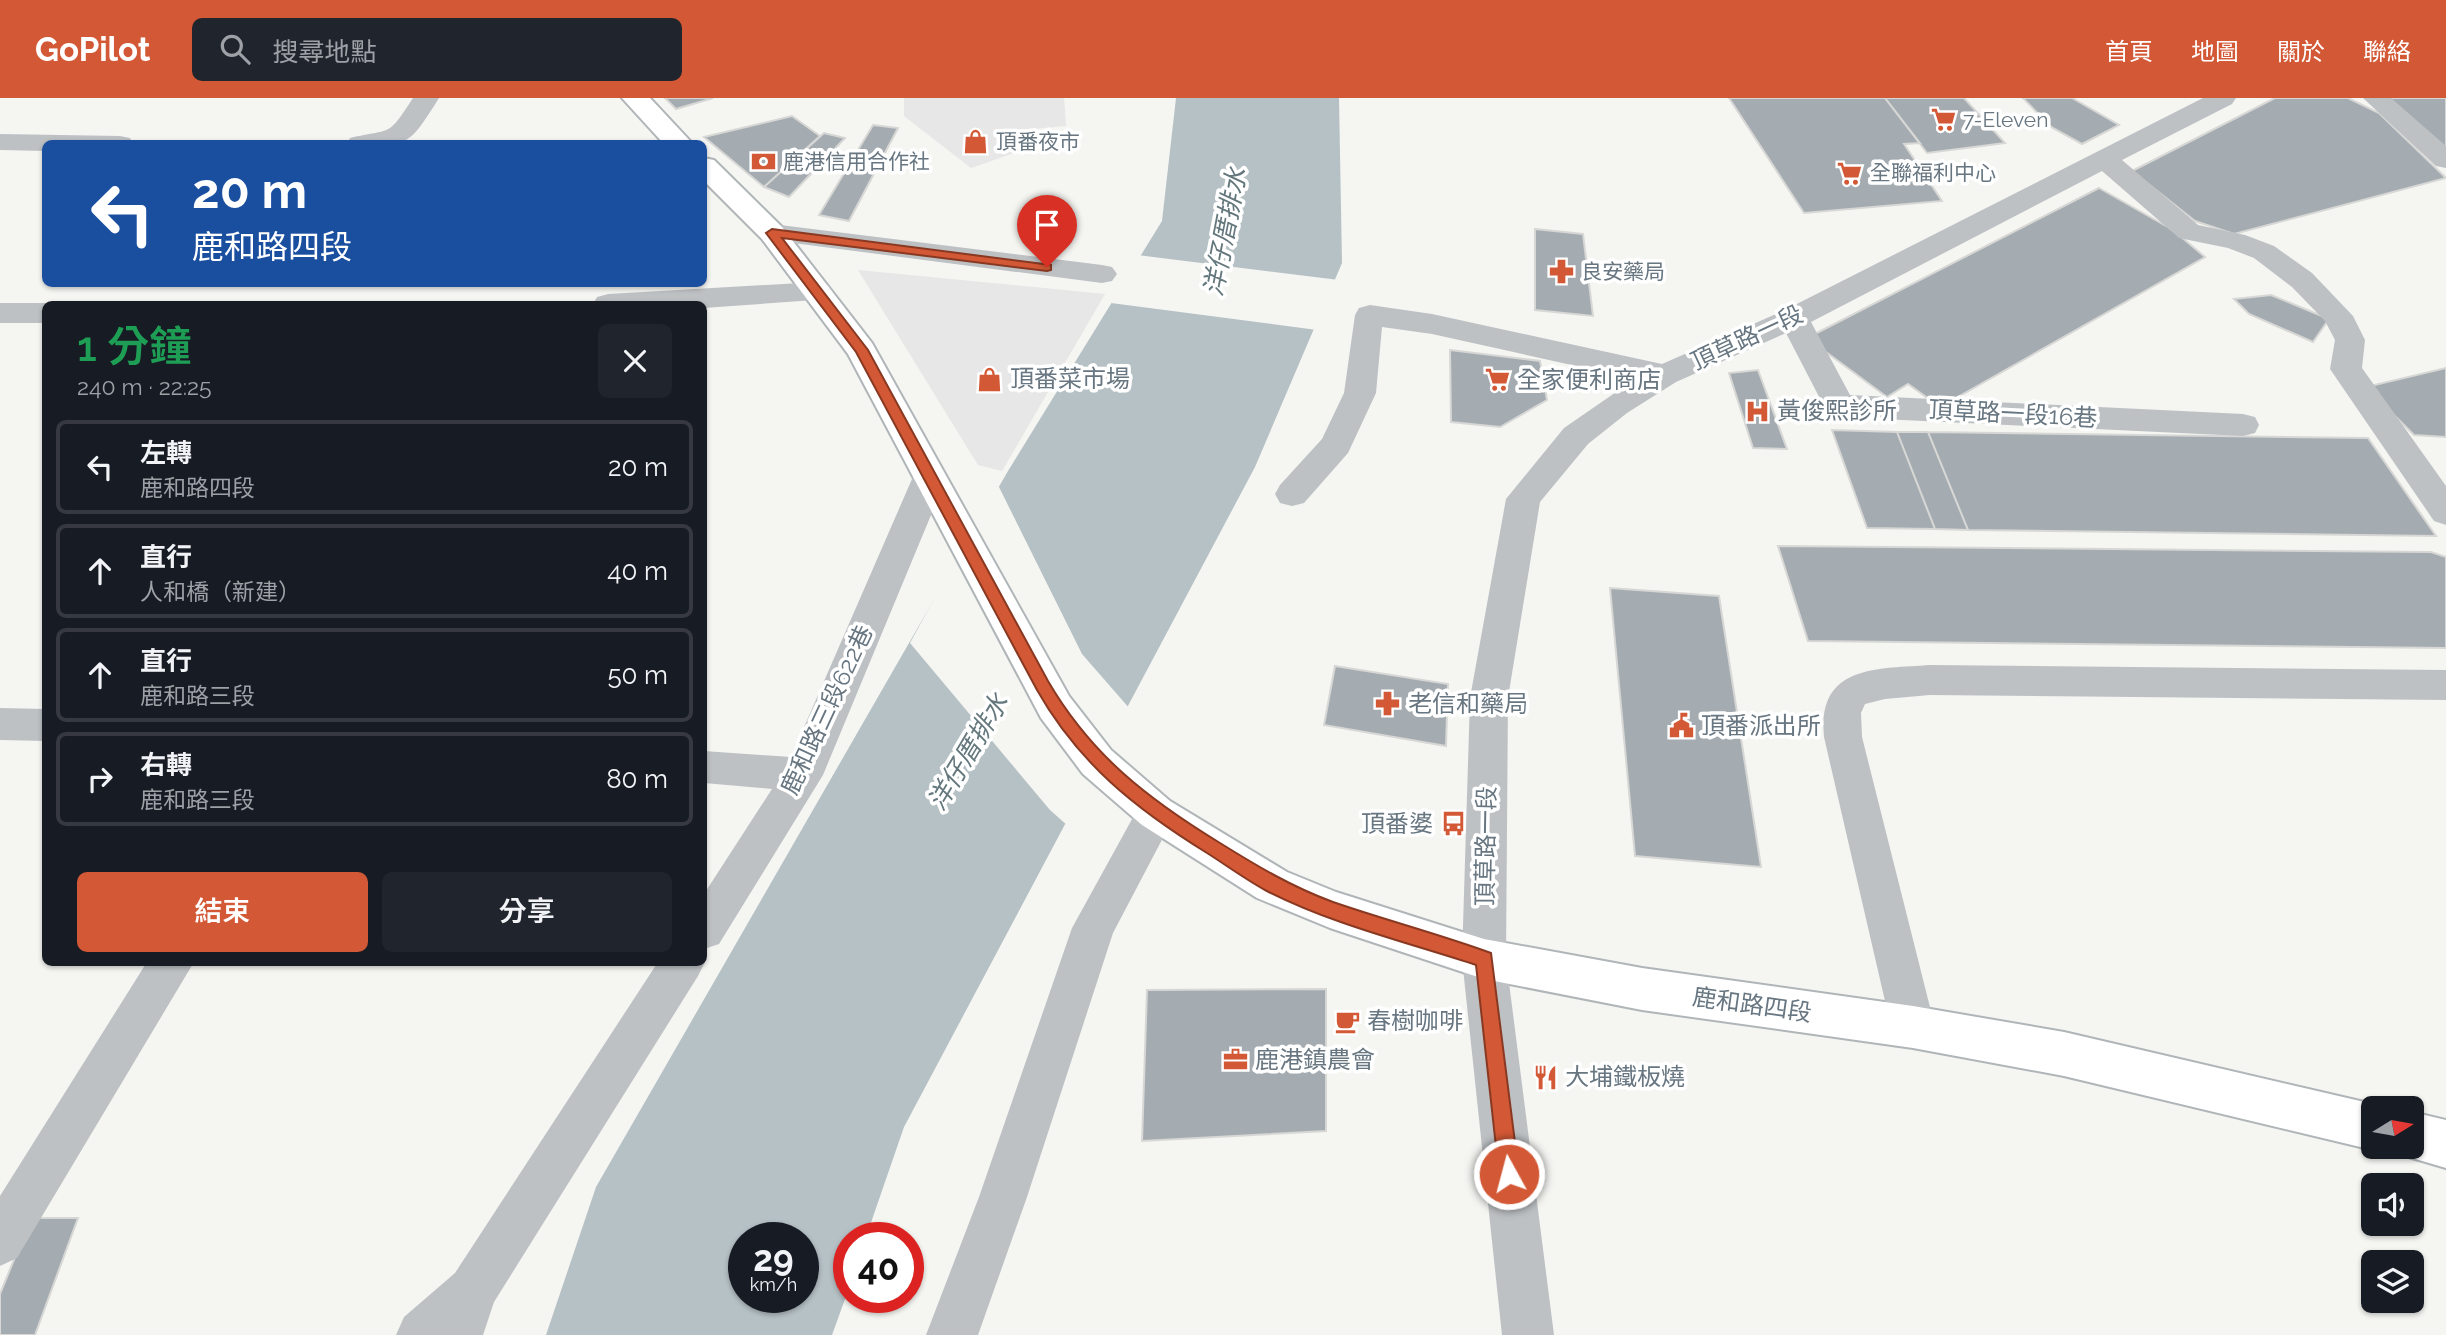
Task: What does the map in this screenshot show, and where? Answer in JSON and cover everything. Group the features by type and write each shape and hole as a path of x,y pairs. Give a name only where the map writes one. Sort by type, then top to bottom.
{"main road":[{"path":"635,98 676,140"},
{"name":"鹿和路四段","path":"707,169 772,233 862,350 929,479 1055,707 1097,762 1156,813 1272,885 1330,909 1484,959 1642,989 1913,1027 2064,1054 2361,1124"},
{"path":"2424,1138 2446,1143"}],"street":[{"path":"391,140 405,129 426,98"},
{"name":"頂草路一段","path":"1528,1335 1484,959 1489,698 1523,499 1576,436 1616,405 1665,375 1794,318 2223,98"},
{"path":"2376,98 2446,160"},
{"path":"0,142 42,143"},
{"path":"2103,158 2189,232 2235,241 2264,252 2320,296 2338,316 2350,340 2346,369 2446,512"},
{"path":"772,233 1102,274"},
{"path":"660,301 818,292"},
{"path":"0,313 42,313"},
{"path":"1292,494 1336,445 1360,393 1367,321 1370,315 1432,324 1665,375"},
{"name":"頂草路一段16巷","path":"1794,318 1839,406 2243,425"},
{"name":"鹿和路三段622巷","path":"707,925 803,775 929,479"},
{"path":"1913,1027 1843,737 1842,712 1844,701 1850,694 1881,684 1930,680 2442,691"},
{"path":"0,724 42,725"},
{"path":"707,767 803,775"},
{"path":"952,1335 1003,1197 1093,928 1156,813"},
{"path":"0,1241 170,966"},
{"path":"457,1335 473,1289 679,966"},
{"path":"422,1335 473,1289"}],"shaded area":[{"name":"頂番夜市","path":"904,98 1064,98 1066,126 1011,131 1014,153 971,168 904,116"},
{"name":"頂番菜市場","path":"858,270 1105,294 1002,471 978,465"}],"water":[{"name":"洋仔厝排水","path":"1176,98 1339,98 1342,263 1255,467 904,1127 871,1222 833,1222 833,1313 840,1313 832,1335 546,1335 596,1187 1008,471 1162,221"}],"pier":[{"path":"1137,255 1339,280 1317,330 1111,303"},
{"path":"997,483 1082,654 1130,709 1068,826 1050,810 910,643"}],"building":[{"path":"665,98 713,98 676,109"},
{"name":"全聯福利中心","path":"1729,98 1885,98 1920,143 1904,144 1942,201 1804,213"},
{"name":"7-Eleven","path":"1885,98 1964,98 2005,143 1927,153"},
{"path":"2023,98 2072,98 2119,125 2082,144 2051,127"},
{"path":"2275,98 2348,98 2379,113 2446,178 2234,234 2195,221 2132,171"},
{"path":"2377,98 2446,98 2446,157"},
{"name":"鹿港信用合作社","path":"792,116 820,136 764,187 704,137"},
{"path":"873,125 898,128 849,221 819,215"},
{"path":"824,133 845,138 789,197 764,187"},
{"path":"2099,188 2173,230 2205,257 1940,407 1908,384 1887,397 1807,338"},
{"name":"良安藥局","path":"1535,229 1583,234 1593,316 1535,310"},
{"path":"2271,295 2329,319 2313,342 2249,314 2234,299"},
{"name":"全家便利商店","path":"1450,350 1540,361 1547,400 1500,427 1451,422"},
{"path":"2446,368 2446,437 2414,435 2366,387"},
{"name":"黃俊熙診所","path":"1758,370 1787,449 1753,448 1729,373"},
{"path":"1832,430 1897,432 1935,529 1867,528"},
{"path":"1897,432 1928,432 1968,530 1935,529"},
{"path":"1928,432 2368,438 2436,536 1968,530"},
{"path":"1778,546 2431,552 2446,557 2446,648 1808,641"},
{"name":"頂番派出所","path":"1610,588 1719,596 1761,867 1635,856"},
{"name":"老信和藥局","path":"1335,666 1448,684 1446,746 1324,725"},
{"name":"鹿港鎮農會","path":"1326,989 1326,1131 1142,1141 1147,990"},
{"path":"31,1218 78,1218 35,1335 0,1335 0,1294"}],"place":[{"name":"7-Eleven","path":"1943,120"},
{"name":"頂番夜市","path":"976,142"},
{"name":"鹿港信用合作社","path":"763,162"},
{"name":"全聯福利中心","path":"1850,173"},
{"name":"良安藥局","path":"1561,272"},
{"name":"頂番菜市場","path":"990,379"},
{"name":"全家便利商店","path":"1497,380"},
{"name":"黃俊熙診所","path":"1757,411"},
{"name":"老信和藥局","path":"1388,704"},
{"name":"頂番派出所","path":"1681,726"},
{"name":"頂番婆","path":"1453,824"},
{"name":"春樹咖啡","path":"1347,1021"},
{"name":"鹿港鎮農會","path":"1235,1060"},
{"name":"大埔鐵板燒","path":"1545,1077"}],"route":[{"path":"1047,267 772,233 862,350 1042,685 1055,707 1097,762 1156,813 1272,885 1330,909 1484,959 1509,1174"}]}
